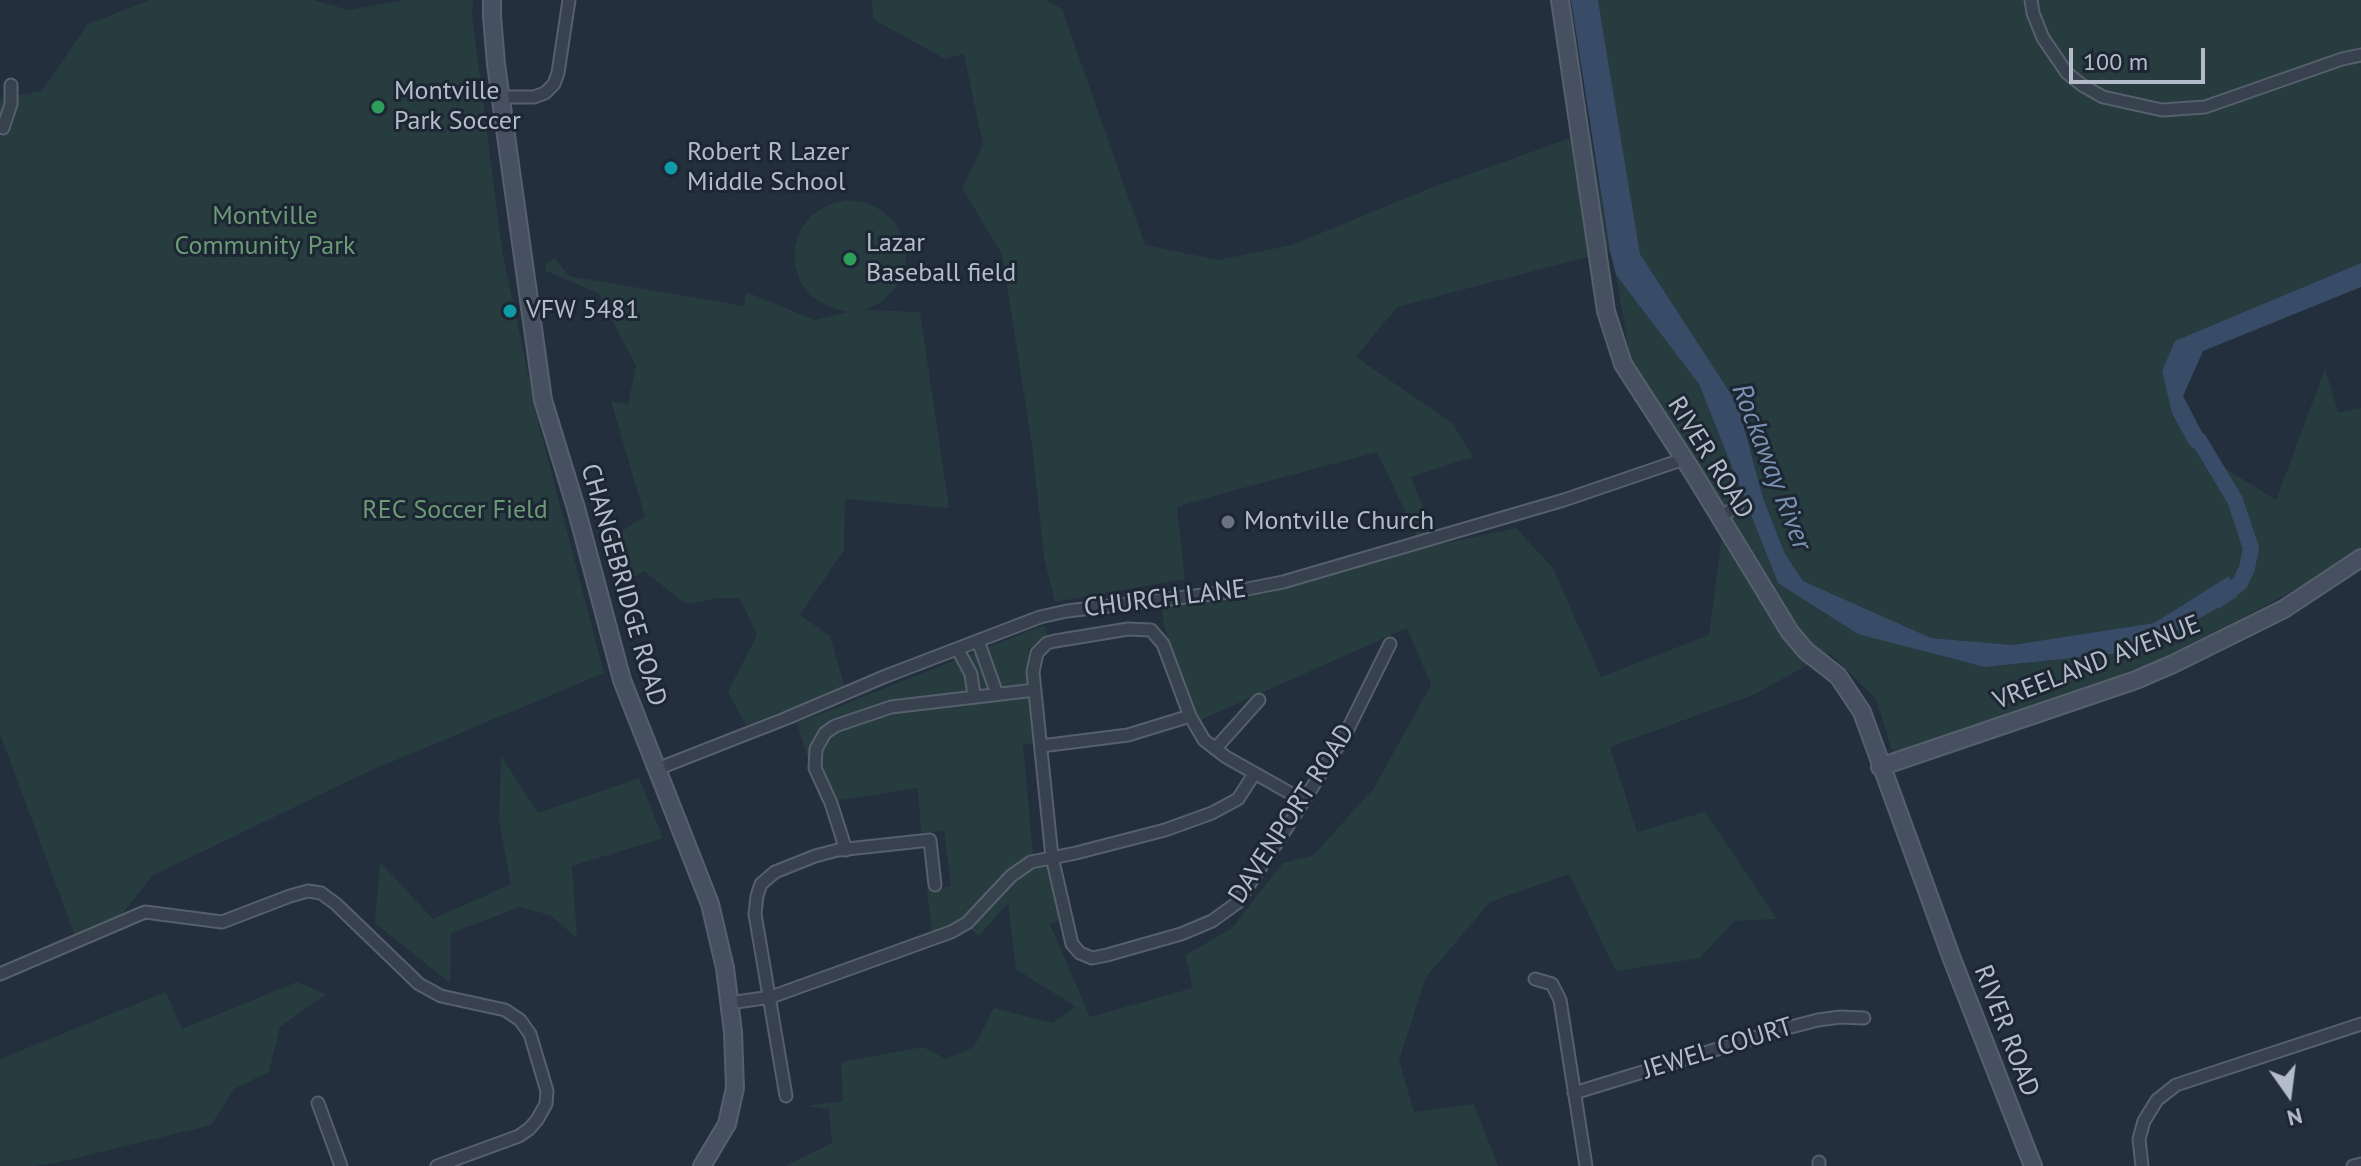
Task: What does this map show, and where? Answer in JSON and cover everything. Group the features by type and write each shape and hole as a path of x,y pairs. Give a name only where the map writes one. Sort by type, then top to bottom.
{"street":[{"name":"CHANGEBRIDGE ROAD","path":"492,0 501,97 543,400 576,508 618,667 719,934 736,1075 734,1100 724,1130 702,1166"},
{"path":"501,97 534,97 545,93 554,84 569,0"},
{"name":"RIVER ROAD","path":"1560,0 1606,311 1616,347 1632,381 1684,459 1790,632 1806,651 1838,676 1862,712 1880,767 2033,1166"},
{"path":"2031,0 2043,38 2061,65 2075,79 2103,97 2162,110 2205,107 2361,55"},
{"path":"3,128 11,104 11,85"},
{"name":"CHURCH LANE","path":"657,769 1040,617 1283,582 1564,500 1684,459"},
{"path":"1720,517 1737,506"},
{"name":"VREELAND AVENUE","path":"1880,767 2136,680 2173,664 2284,609 2361,558"},
{"name":"DAVENPORT ROAD","path":"1190,716 1163,644 1151,630 1128,629 1055,641 1047,643 1037,653 1033,664 1052,857 1072,944 1086,956 1107,955 1181,934 1228,911 1245,892 1346,733 1390,644"},
{"path":"978,641 997,694"},
{"path":"958,650 971,674 974,696"},
{"path":"846,850 831,803 815,768 816,749 825,733 835,726 891,707 1035,690"},
{"path":"1215,749 1259,700"},
{"path":"1041,746 1128,735 1190,716 1204,740 1215,749 1304,801"},
{"path":"729,1003 771,997 962,927 1021,868 1031,862 1165,830 1212,813 1238,799 1254,774"},
{"path":"786,1096 755,914 758,890 765,879 815,856 930,840 935,885"},
{"path":"0,974 145,912 222,922 290,896 308,891 321,893 419,984 441,996 505,1010 520,1020 530,1034 547,1091 546,1104 537,1120 519,1136 437,1166"},
{"path":"1535,979 1552,984 1558,992 1586,1166"},
{"name":"JEWEL COURT","path":"1574,1093 1806,1023 1840,1017 1864,1018"},
{"path":"2142,1166 2139,1152 2142,1127 2149,1110 2166,1091 2176,1085 2361,1024"},
{"path":"318,1103 341,1166"},
{"path":"2353,1166 2361,1164"}],"green space":[{"name":"Montville Community Park","path":"150,0 314,0 348,10 404,0 473,0 472,15 502,250 539,425 604,673 365,773 152,876 116,922 77,941 0,734 0,99 42,91 88,24"},
{"path":"872,0 1046,0 1062,9 1145,245 1218,260 1292,245 1428,189 1590,131 1610,251 1397,307 1356,357 1452,423 1473,457 1411,477 1437,545 1516,528 1553,568 1601,677 1709,635 1725,513 1630,358 1616,275 1699,384 1778,583 1985,667 2141,651 2229,576 2154,623 2012,645 1931,638 1803,581 1785,554 1763,498 1738,405 1640,254 1598,0 2361,0 2361,263 2176,341 2162,371 2190,446 2276,500 2325,369 2338,412 2361,408 2361,554 2146,666 1893,753 1876,699 1830,653 1753,695 1610,747 1637,832 1705,812 1777,919 1734,921 1700,958 1616,971 1569,874 1490,902 1426,977 1399,1060 1414,1112 1474,1104 1498,1166 785,1166 832,1143 829,1109 806,1106 843,1101 841,1062 923,1047 946,1059 974,1047 994,1008 1052,1023 1076,1007 1016,969 1008,903 979,936 965,924 933,940 927,890 951,886 944,831 921,833 918,788 821,803 797,723 1044,625 1048,636 1028,649 1038,742 1023,745 1034,864 1053,861 1063,919 1050,924 1090,1017 1193,988 1185,955 1231,929 1283,863 1314,855 1374,788 1431,685 1407,628 1198,721 1164,626 1162,608 1266,593 1423,549 1377,452 1177,507 1185,579 1055,602 1044,557 1032,445 1002,254 962,188 983,145 964,54 945,59 873,19"},
{"path":"845,200 863,202 879,209 893,220 902,236 906,253 904,271 896,287 883,301 865,310 920,312 949,508 845,499 844,550 800,615 830,636 845,688 746,725 728,692 757,635 740,598 718,598 686,604 644,571 617,586 604,542 645,517 611,401 628,404 636,366 598,293 546,271 545,265 555,258 569,276 744,306 746,292 815,320 848,312 829,307 813,297 801,283 795,265 795,246 801,229 812,215 828,205"},
{"path":"501,756 538,813 639,778 663,838 572,866 577,938 550,915 520,907 451,933 450,983 375,923 380,862 433,919 511,884 499,821"},
{"path":"297,982 326,994 280,1027 269,1072 234,1089 211,1125 56,1163 0,1166 0,1059 166,992 182,1029"}],"water":[{"name":"Rockaway River","path":"1571,0 1598,0 1640,254 1738,405 1763,498 1785,554 1803,581 1931,638 2012,645 2154,623 2229,576 2237,597 2141,651 1985,667 1858,634 1778,583 1699,384 1616,275"},
{"path":"2361,263 2361,287 2203,351 2183,396 2218,463 2190,446 2172,413 2162,371 2175,341"}],"waterway":[{"name":"Rockaway River","path":"2199,440 2235,500 2251,548 2240,583 2218,600"}],"place":[{"name":"Montville Park Soccer","path":"378,107"},
{"name":"Robert R Lazer Middle School","path":"671,168"},
{"name":"Lazar Baseball field","path":"850,259"},
{"name":"VFW 5481","path":"510,311"},
{"name":"Montville Church","path":"1228,522"}],"park label":[{"name":"REC Soccer Field","path":"455,511"}]}
